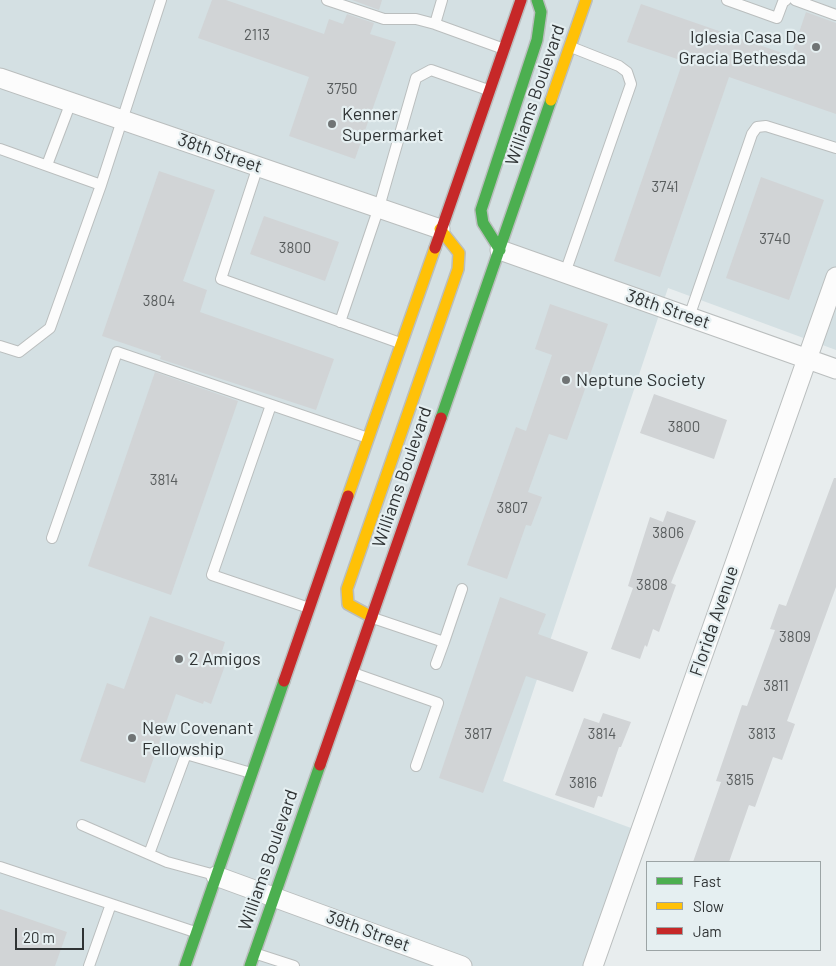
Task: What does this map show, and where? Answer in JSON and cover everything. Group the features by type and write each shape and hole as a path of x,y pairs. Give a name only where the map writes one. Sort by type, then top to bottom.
{"main road":[{"path":"184,966 521,0"},
{"path":"500,250 483,223 481,210 537,40 541,12 537,0"},
{"name":"Williams Boulevard","path":"250,966 586,0"},
{"path":"372,617 348,604 347,589 458,269 459,253 440,229"}],"street":[{"name":"38th Street","path":"0,78 440,229"},
{"name":"38th Street","path":"500,250 836,369"},
{"name":"Florida Avenue","path":"593,966 836,277"},
{"name":"39th Street","path":"216,876 462,966"}],"lane":[{"path":"0,346 19,352 50,328 101,185 161,0"},
{"path":"327,0 384,19 416,19 435,24 504,49"},
{"path":"435,24 442,0"},
{"path":"727,0 777,18 783,2 786,0"},
{"path":"795,0 836,14"},
{"path":"565,273 631,84 627,72 619,66 570,46"},
{"path":"340,322 379,207 416,78 431,70 489,90"},
{"path":"47,166 71,102"},
{"path":"689,317 752,134 757,127 766,126 836,148"},
{"path":"0,148 101,185"},
{"path":"258,166 221,279 400,343"},
{"path":"52,538 117,352 368,438"},
{"path":"272,404 212,575 309,608"},
{"path":"436,664 462,589"},
{"path":"372,617 444,642"},
{"path":"352,672 438,703 416,766"},
{"path":"149,854 186,754 252,774"},
{"path":"82,825 149,854 216,876"},
{"path":"0,867 196,933"},
{"path":"89,966 110,904"},
{"path":"254,953 294,966"}],"shaded area":[{"path":"0,0 836,0 836,350 668,288 503,781 631,828 583,966 0,966"}],"building":[{"path":"212,0 226,0 324,34 329,19 343,24 347,14 374,23 370,34 396,42 355,159 289,136 309,77 198,38"},
{"path":"352,0 382,0 379,10"},
{"path":"641,4 791,56 806,12 836,23 836,114 729,77 660,277 614,261 683,61 627,42"},
{"path":"159,171 215,190 183,281 207,290 200,312 334,359 316,410 160,359 161,356 102,336"},
{"path":"761,177 824,200 789,300 726,278"},
{"path":"264,216 339,242 325,281 250,254"},
{"path":"550,304 608,324 567,440 549,434 528,492 542,497 531,526 526,525 507,579 467,565 516,427 526,431 552,355 535,349"},
{"path":"155,372 238,401 171,595 88,566"},
{"path":"654,394 727,420 714,459 640,433"},
{"path":"834,478 836,478 836,587 787,721 795,724 782,760 773,757 755,807 749,805 729,861 693,861 721,782 716,781 742,705 747,706 775,630 770,629 779,604 786,606"},
{"path":"667,511 696,521 671,583 676,585 659,632 653,629 647,647 645,645 640,659 611,649 633,588 628,586 650,517 663,522"},
{"path":"500,597 546,614 538,634 588,652 573,692 526,676 483,793 439,778"},
{"path":"150,616 225,642 220,658 227,660 211,704 204,701 203,704 176,694 145,783 80,761 107,683 124,689"},
{"path":"603,713 631,722 621,747 619,747 602,797 598,796 594,808 555,795 584,718 599,723"},
{"path":"0,909 67,932 55,966 0,966"}],"traffic: fast":[{"path":"500,250 483,223 481,210 537,40 541,12 537,0"},
{"path":"441,418 551,100"},
{"path":"185,966 284,681"},
{"path":"250,966 320,765"}],"traffic: slow":[{"path":"551,100 586,0"},
{"path":"372,617 348,604 347,589 458,269 459,253 440,229"},
{"path":"348,496 435,248"}],"traffic: jam":[{"path":"435,248 521,0"},
{"path":"320,765 441,418"},
{"path":"284,681 348,496"}],"place":[{"name":"Iglesia Casa De Gracia Bethesda","path":"816,47"},
{"name":"Kenner Supermarket","path":"332,124"},
{"name":"Neptune Society","path":"566,380"},
{"name":"2 Amigos","path":"179,659"},
{"name":"New Covenant Fellowship","path":"132,738"}]}
